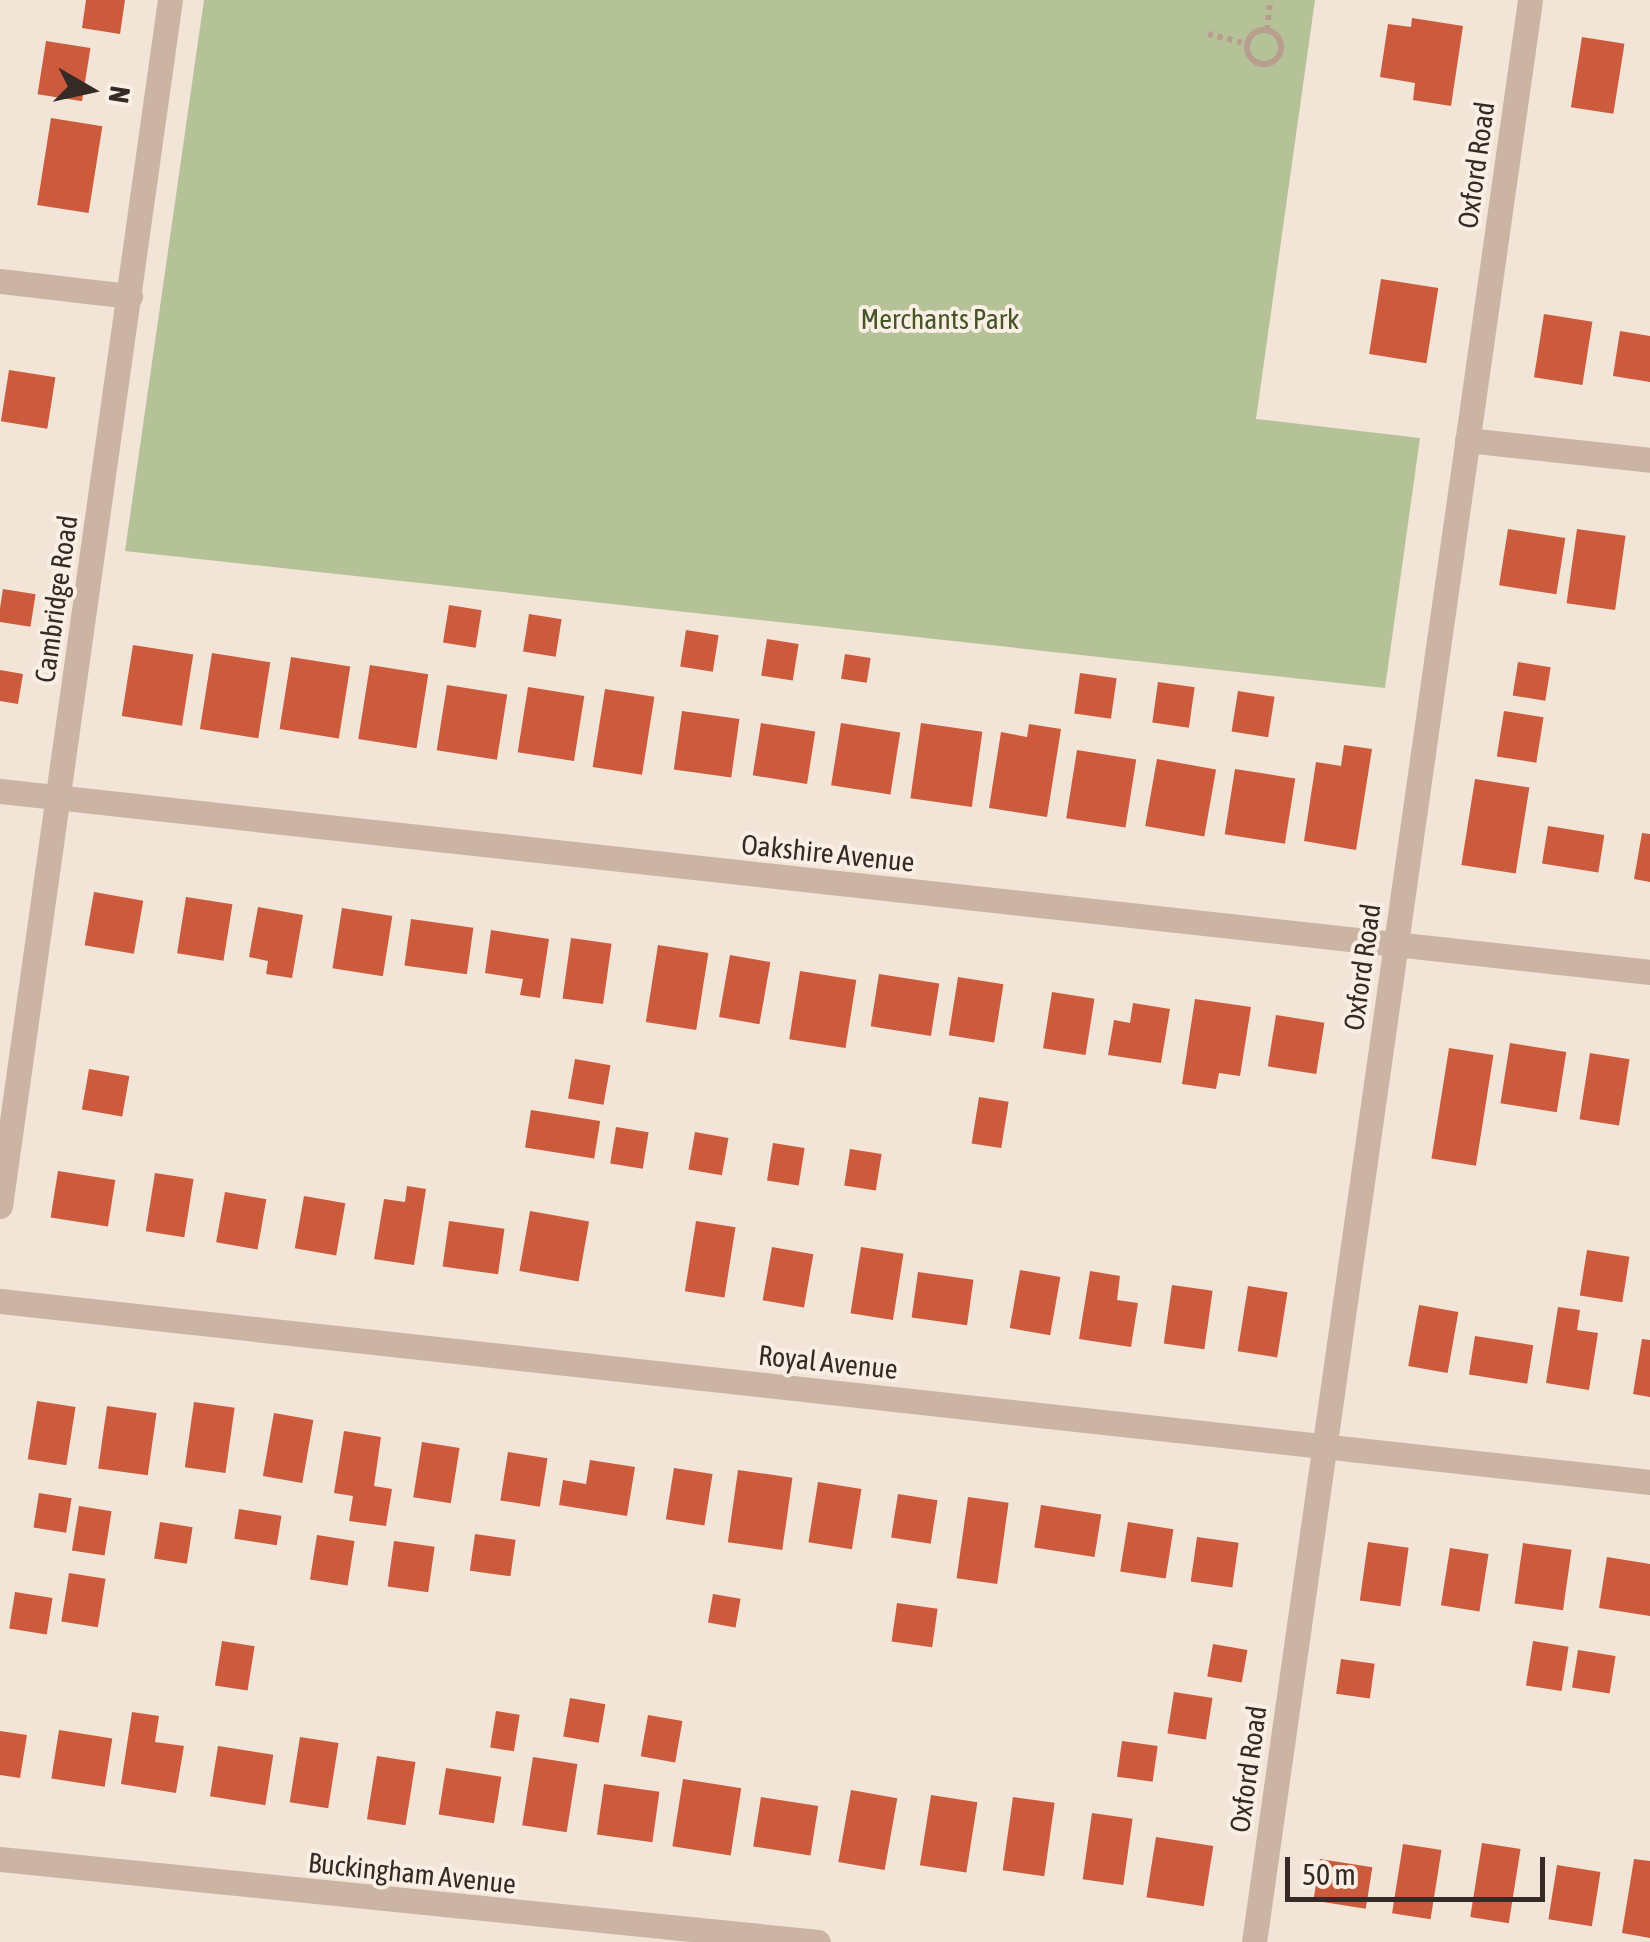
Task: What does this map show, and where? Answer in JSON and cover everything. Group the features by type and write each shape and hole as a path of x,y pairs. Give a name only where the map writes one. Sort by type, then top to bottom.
{"street":[{"name":"Cambridge Road","path":"0,1206 170,0"},
{"name":"Oxford Road","path":"1254,1942 1530,0"},
{"path":"0,280 130,296"},
{"path":"1467,440 1650,460"},
{"name":"Oakshire Avenue","path":"0,791 1650,972"},
{"name":"Royal Avenue","path":"0,1301 1650,1482"},
{"name":"Buckingham Avenue","path":"0,1859 818,1942"}],"path":[{"path":"1248,44 1267,30 1270,0"},
{"path":"1248,44 1255,63 1269,64 1282,43 1267,30"},
{"path":"1208,34 1248,44"}],"green space":[{"name":"Merchants Park","path":"204,0 1315,0 1256,419 1420,438 1385,688 125,551"}],"building":[{"path":"86,0 125,0 120,34 82,28"},
{"path":"1412,18 1463,26 1451,106 1413,100 1415,83 1380,77 1388,24 1411,27"},
{"path":"1582,37 1624,44 1613,114 1571,107"},
{"path":"46,41 90,48 82,101 38,94"},
{"path":"51,118 102,126 89,213 37,205"},
{"path":"1381,279 1438,288 1426,363 1369,354"},
{"path":"1544,314 1592,322 1582,385 1534,377"},
{"path":"1620,331 1650,336 1650,382 1613,376"},
{"path":"9,370 55,377 47,429 1,421"},
{"path":"1508,529 1565,538 1556,594 1499,585"},
{"path":"1577,529 1626,536 1615,610 1567,603"},
{"path":"3,589 36,594 30,627 0,622"},
{"path":"449,605 482,610 476,648 443,643"},
{"path":"529,614 562,619 556,657 523,652"},
{"path":"686,630 719,635 713,672 680,667"},
{"path":"767,639 799,644 793,681 761,676"},
{"path":"133,645 193,655 182,726 122,716"},
{"path":"212,653 270,662 258,738 200,729"},
{"path":"845,654 871,658 867,683 841,679"},
{"path":"291,657 350,666 339,738 280,729"},
{"path":"1518,662 1551,667 1545,701 1513,696"},
{"path":"370,665 428,674 417,748 358,739"},
{"path":"0,670 23,674 18,704 0,701"},
{"path":"1080,673 1117,678 1111,719 1074,714"},
{"path":"1158,682 1195,687 1189,728 1152,723"},
{"path":"447,685 507,695 497,760 437,750"},
{"path":"528,687 584,696 574,761 518,752"},
{"path":"605,689 654,697 642,775 593,767"},
{"path":"1238,691 1275,697 1268,737 1232,731"},
{"path":"682,711 739,719 731,777 674,769"},
{"path":"1504,711 1544,717 1536,763 1497,756"},
{"path":"761,723 815,732 807,784 753,775"},
{"path":"841,723 900,732 890,795 831,785"},
{"path":"921,723 982,732 972,807 910,798"},
{"path":"1029,724 1061,729 1047,817 989,808 1001,732 1027,737"},
{"path":"1344,745 1372,749 1356,850 1304,841 1316,762 1341,766"},
{"path":"1077,750 1136,759 1125,828 1066,818"},
{"path":"1157,759 1216,769 1204,836 1145,826"},
{"path":"1235,769 1295,779 1285,844 1225,834"},
{"path":"1475,779 1529,788 1516,874 1461,865"},
{"path":"1548,826 1604,835 1598,872 1542,864"},
{"path":"1642,833 1650,834 1650,882 1634,879"},
{"path":"94,892 143,901 134,954 85,945"},
{"path":"186,897 232,904 224,961 177,953"},
{"path":"258,907 303,915 292,978 266,974 268,961 249,957"},
{"path":"342,908 392,916 383,976 332,968"},
{"path":"411,919 473,928 467,974 404,966"},
{"path":"491,930 549,939 540,998 520,995 523,979 485,973"},
{"path":"571,938 612,944 603,1004 563,998"},
{"path":"658,945 708,953 696,1030 646,1022"},
{"path":"730,955 770,962 759,1024 719,1017"},
{"path":"800,971 856,980 846,1048 789,1039"},
{"path":"879,974 939,984 931,1036 871,1026"},
{"path":"958,977 1003,984 994,1042 949,1035"},
{"path":"1052,992 1094,999 1086,1055 1043,1048"},
{"path":"1195,999 1251,1007 1240,1076 1219,1073 1216,1089 1182,1084"},
{"path":"1133,1003 1170,1009 1161,1063 1108,1055 1114,1020 1130,1023"},
{"path":"1276,1015 1324,1023 1316,1074 1268,1066"},
{"path":"1510,1043 1566,1052 1557,1112 1500,1103"},
{"path":"1449,1048 1493,1055 1476,1166 1431,1159"},
{"path":"1590,1053 1630,1059 1619,1125 1580,1119"},
{"path":"575,1059 610,1065 604,1105 568,1098"},
{"path":"89,1069 129,1076 122,1116 82,1109"},
{"path":"979,1097 1009,1102 1001,1148 972,1143"},
{"path":"531,1110 600,1121 594,1158 525,1148"},
{"path":"616,1127 649,1132 643,1169 610,1164"},
{"path":"695,1132 728,1138 722,1175 688,1169"},
{"path":"773,1143 805,1148 799,1186 767,1181"},
{"path":"850,1149 882,1154 876,1191 844,1186"},
{"path":"58,1171 115,1180 108,1226 51,1217"},
{"path":"155,1173 194,1179 184,1237 146,1231"},
{"path":"407,1186 426,1189 414,1265 374,1259 384,1199 405,1202"},
{"path":"225,1192 266,1199 258,1250 216,1242"},
{"path":"304,1196 345,1203 336,1255 295,1248"},
{"path":"530,1211 589,1221 578,1281 519,1271"},
{"path":"449,1221 504,1229 498,1274 443,1267"},
{"path":"696,1221 736,1227 724,1297 685,1291"},
{"path":"772,1247 813,1254 804,1307 763,1300"},
{"path":"861,1247 903,1254 893,1320 851,1313"},
{"path":"1587,1250 1629,1257 1622,1302 1580,1295"},
{"path":"1020,1270 1060,1277 1050,1335 1010,1328"},
{"path":"1090,1271 1120,1276 1117,1300 1138,1303 1131,1347 1079,1339"},
{"path":"918,1272 973,1280 967,1325 912,1318"},
{"path":"1172,1285 1213,1291 1204,1349 1164,1343"},
{"path":"1248,1286 1288,1292 1277,1357 1238,1351"},
{"path":"1419,1305 1458,1312 1448,1373 1408,1366"},
{"path":"1558,1307 1580,1310 1577,1330 1598,1333 1589,1390 1546,1383"},
{"path":"1475,1336 1533,1345 1527,1384 1469,1375"},
{"path":"1642,1339 1650,1340 1650,1397 1633,1394"},
{"path":"37,1401 76,1407 66,1465 28,1459"},
{"path":"194,1402 235,1408 225,1473 185,1467"},
{"path":"107,1406 157,1413 148,1475 98,1468"},
{"path":"274,1413 313,1420 302,1483 263,1476"},
{"path":"344,1431 381,1437 374,1486 392,1489 386,1526 349,1521 353,1496 334,1493"},
{"path":"422,1442 460,1448 451,1503 413,1497"},
{"path":"508,1452 548,1458 540,1507 500,1500"},
{"path":"590,1460 635,1467 627,1516 559,1505 563,1480 586,1484"},
{"path":"674,1468 713,1474 704,1525 666,1519"},
{"path":"738,1470 792,1478 782,1550 728,1542"},
{"path":"818,1482 861,1489 852,1549 808,1542"},
{"path":"39,1493 72,1498 66,1533 34,1528"},
{"path":"898,1494 938,1500 931,1544 891,1537"},
{"path":"968,1497 1009,1503 997,1584 957,1578"},
{"path":"1041,1505 1101,1515 1095,1557 1034,1547"},
{"path":"79,1506 112,1511 105,1556 72,1550"},
{"path":"239,1509 281,1516 277,1545 234,1539"},
{"path":"160,1522 193,1527 187,1564 154,1559"},
{"path":"1128,1522 1173,1529 1166,1579 1120,1571"},
{"path":"475,1534 516,1540 510,1576 470,1571"},
{"path":"317,1535 355,1541 347,1585 310,1579"},
{"path":"1197,1537 1239,1543 1232,1587 1191,1582"},
{"path":"394,1541 435,1547 428,1592 388,1587"},
{"path":"1368,1542 1409,1548 1400,1606 1360,1600"},
{"path":"1523,1543 1572,1550 1563,1610 1515,1603"},
{"path":"1450,1548 1489,1554 1479,1611 1441,1605"},
{"path":"1607,1557 1650,1564 1650,1616 1599,1608"},
{"path":"69,1573 106,1579 98,1627 61,1621"},
{"path":"15,1592 53,1598 47,1634 9,1629"},
{"path":"713,1594 741,1599 736,1627 708,1623"},
{"path":"897,1603 938,1609 932,1647 892,1642"},
{"path":"222,1641 255,1646 248,1691 215,1685"},
{"path":"1533,1641 1569,1647 1562,1691 1526,1685"},
{"path":"1213,1644 1247,1650 1242,1683 1207,1676"},
{"path":"1578,1650 1616,1656 1610,1693 1572,1688"},
{"path":"1341,1659 1375,1664 1370,1698 1336,1694"},
{"path":"1174,1692 1213,1698 1206,1740 1167,1733"},
{"path":"570,1698 605,1704 599,1743 563,1736"},
{"path":"496,1711 520,1715 514,1751 490,1748"},
{"path":"132,1712 159,1716 155,1742 184,1746 176,1793 121,1784"},
{"path":"648,1715 682,1721 675,1762 641,1756"},
{"path":"59,1730 112,1738 105,1787 51,1778"},
{"path":"0,1731 27,1735 20,1778 0,1775"},
{"path":"300,1737 339,1743 328,1808 290,1802"},
{"path":"1122,1741 1158,1746 1153,1782 1117,1777"},
{"path":"218,1746 273,1755 265,1805 210,1796"},
{"path":"377,1756 416,1762 406,1825 367,1819"},
{"path":"533,1757 577,1764 567,1832 522,1825"},
{"path":"446,1768 501,1777 494,1823 439,1814"},
{"path":"683,1779 741,1788 731,1855 672,1846"},
{"path":"604,1784 659,1792 652,1842 597,1835"},
{"path":"851,1790 897,1798 885,1870 838,1862"},
{"path":"931,1795 977,1802 966,1872 920,1865"},
{"path":"761,1797 818,1806 810,1855 753,1846"},
{"path":"1013,1797 1055,1803 1044,1876 1003,1870"},
{"path":"1092,1813 1133,1819 1123,1885 1083,1879"},
{"path":"1156,1837 1213,1846 1204,1906 1146,1897"},
{"path":"1482,1843 1521,1849 1509,1923 1470,1917"},
{"path":"1403,1844 1442,1850 1431,1919 1392,1913"},
{"path":"1320,1859 1372,1867 1366,1909 1313,1900"},
{"path":"1634,1859 1650,1861 1650,1938 1622,1933"},
{"path":"1557,1865 1600,1872 1592,1926 1548,1919"}]}
